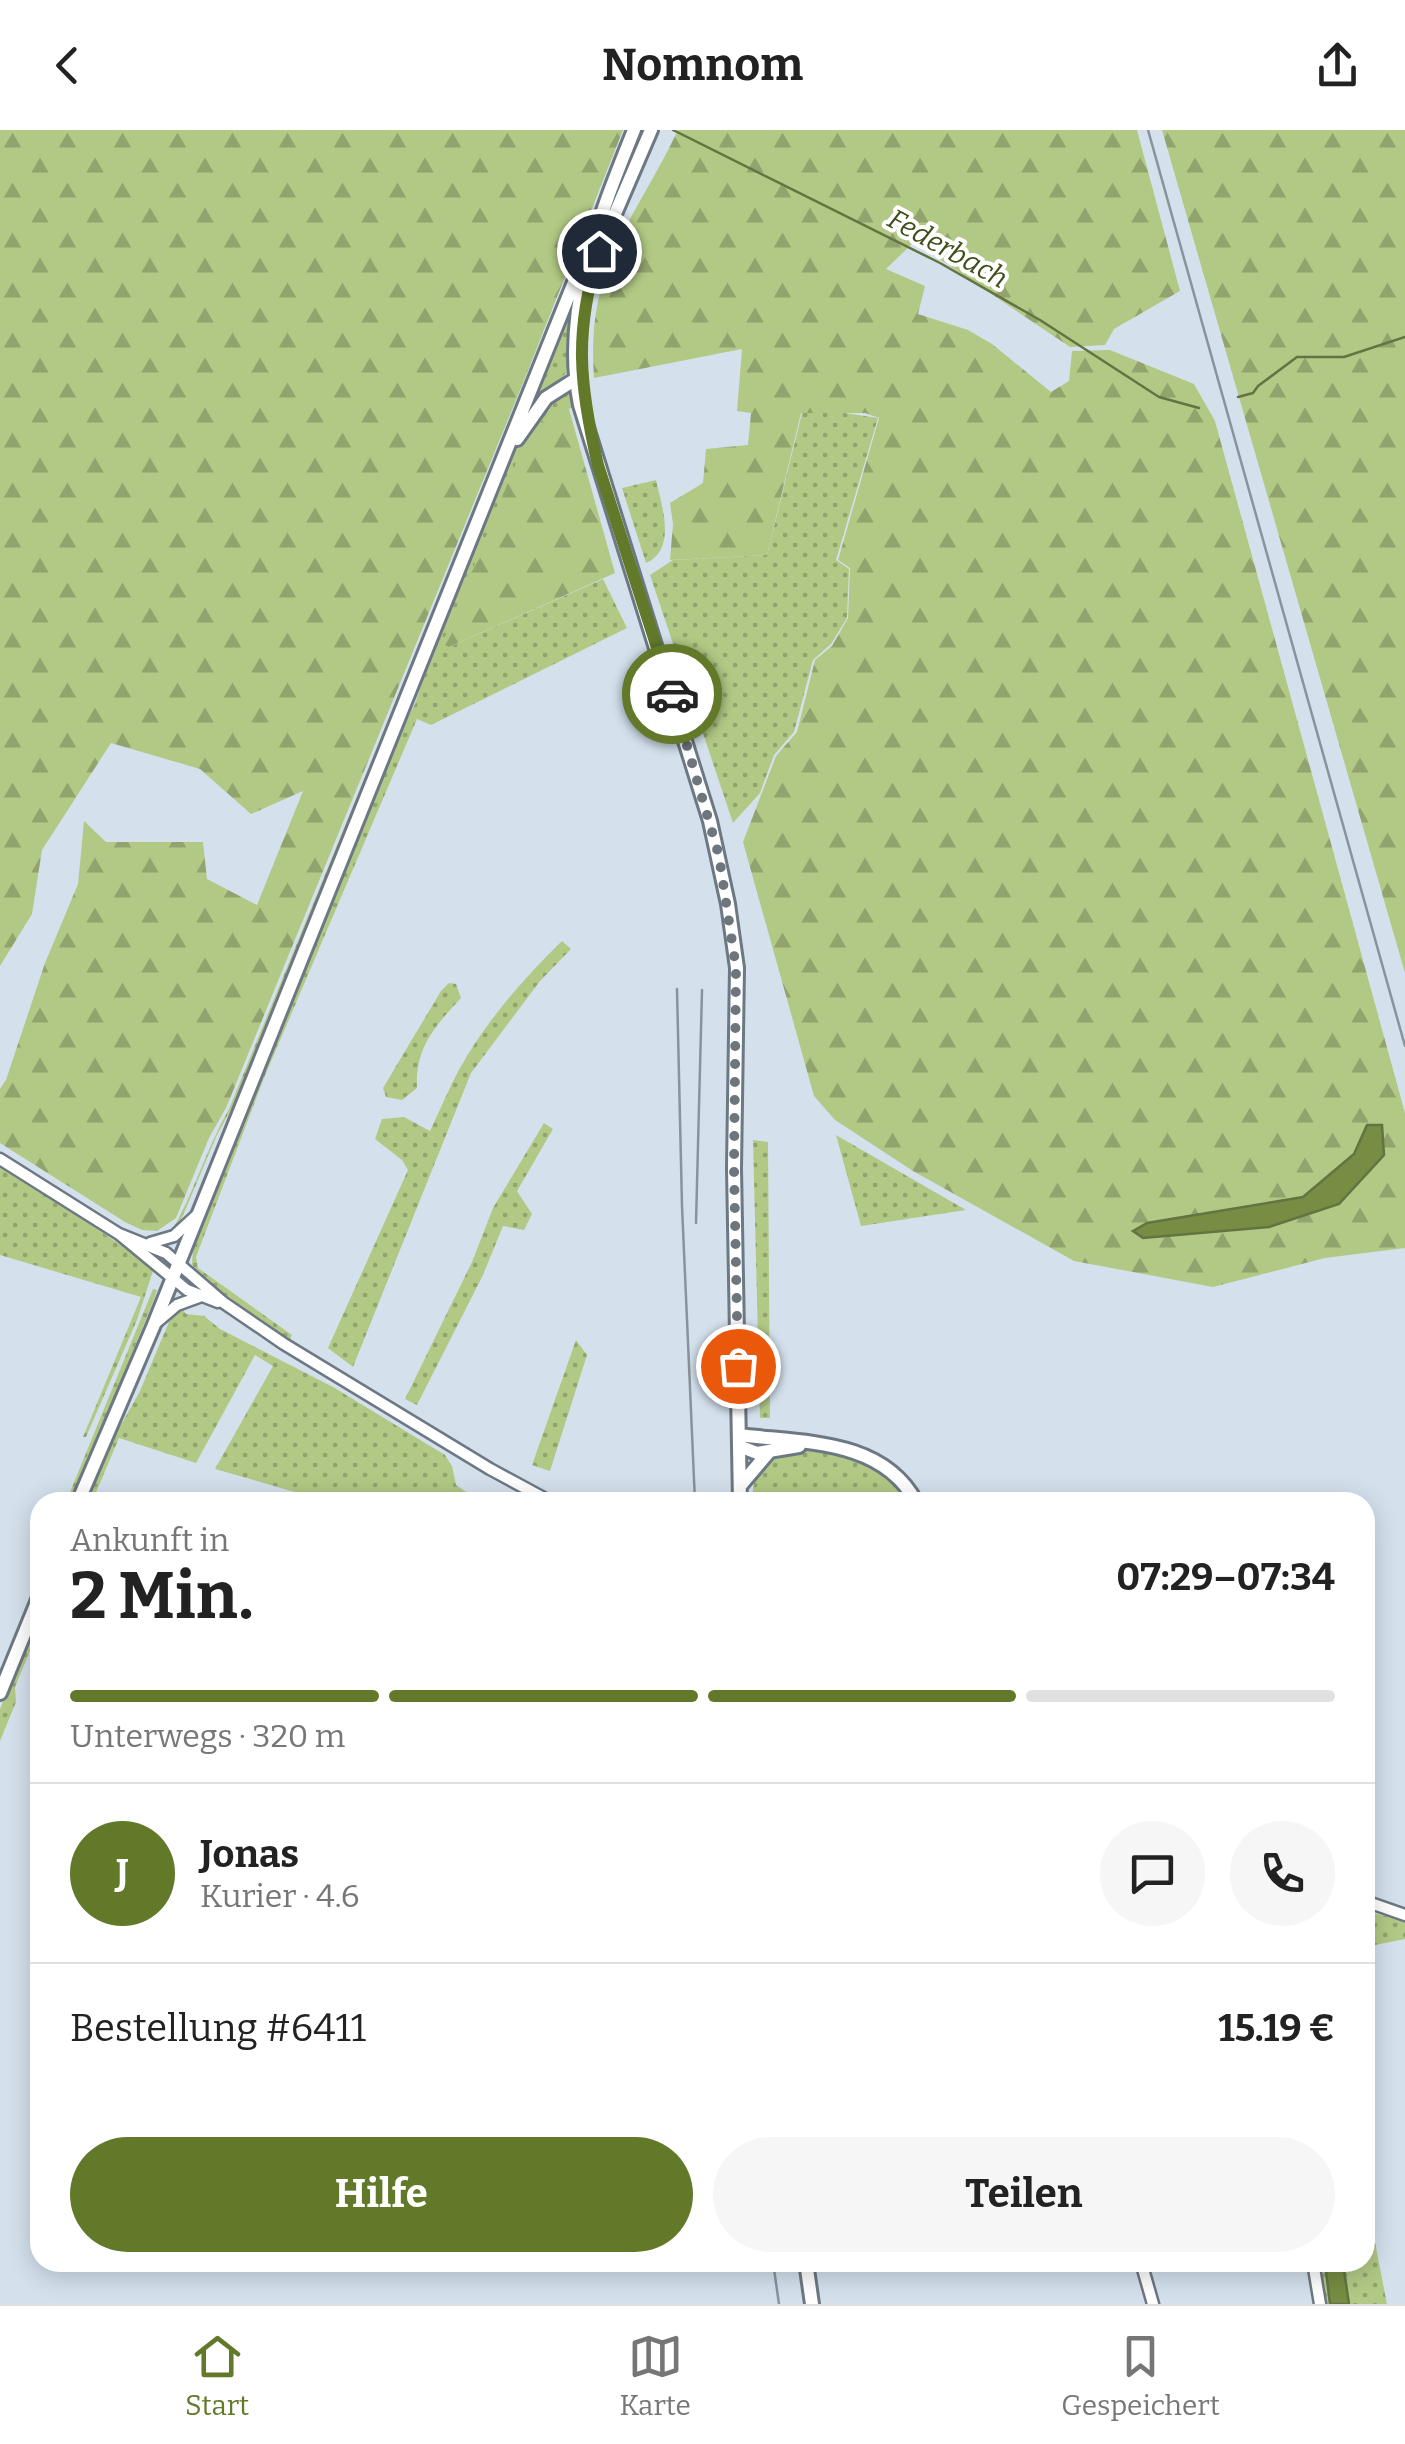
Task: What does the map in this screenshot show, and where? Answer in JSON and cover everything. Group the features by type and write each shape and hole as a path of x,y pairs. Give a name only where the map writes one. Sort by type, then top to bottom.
{"main road":[{"path":"82,1492 153,1326 528,393 596,236 634,130"},
{"path":"578,377 584,309 599,251 651,130"},
{"path":"596,236 574,328 578,377 590,430 704,802 728,904 736,968 734,1168 740,1492"},
{"path":"502,462 539,406 578,377"},
{"path":"739,1441 854,1451 878,1462 908,1492"},
{"path":"739,1441 757,1453 806,1444"},
{"path":"740,1486 768,1453"},
{"path":"0,1693 30,1620"},
{"path":"807,2272 812,2304"}],"street":[{"path":"0,1159 119,1234 199,1296 224,1303"},
{"path":"149,1243 174,1236 198,1213"},
{"path":"119,1234 149,1243 224,1303 436,1436 534,1492"},
{"path":"153,1326 177,1305 199,1296"},
{"path":"1375,1904 1405,1915"},
{"path":"1144,2272 1153,2304"},
{"path":"1315,2272 1320,2304"}],"green space":[{"path":"0,130 623,130 226,1108 209,1138 176,1218 157,1231 142,1230 125,1222 0,1143 0,1089 78,884 84,821 106,842 203,842 207,879 257,905 303,791 251,814 200,769 111,743 42,850 32,914 0,966"},
{"path":"678,130 1137,130 1180,291 1114,329 1105,345 1070,347 914,242 886,269 925,286 918,314 968,330 992,344 1051,392 1069,381 1072,351 1110,350 1194,384 1215,421 1405,1113 1405,1248 1325,1258 1213,1287 1074,1261 913,1171 835,1120 814,1096 743,842 776,756 797,732 815,660 832,646 848,618 850,568 838,560 879,418 865,413 801,413 767,555 670,560 670,503 703,483 706,449 748,445 751,413 737,411 742,349 594,378 593,339 597,305 616,247"},
{"path":"1162,130 1405,130 1405,973"},
{"path":"588,231 235,1102 181,1220 170,1234 229,1109"},
{"path":"568,306 567,372 528,413"},
{"path":"569,389 575,406 549,410 449,647 603,579 627,628 431,725 417,719 264,1078 196,1257 198,1268 292,1335 289,1341 197,1274 192,1264 193,1249 517,445 541,408"},
{"path":"564,404 569,409 615,573 449,647 442,644 521,451 549,410"},
{"path":"831,411 878,418 836,560 849,569 847,618 831,644 813,660 794,732 774,755 760,793 733,823 650,575 673,560 767,555 802,413"},
{"path":"656,480 664,514 664,538 656,557 646,563 622,488"},
{"path":"562,941 571,949 540,981 471,1073 353,1367 328,1348 408,1170 402,1160 375,1139 382,1119 404,1117 430,1131 482,1033"},
{"path":"449,983 456,984 461,998 423,1049 417,1088 402,1100 386,1097 383,1088"},
{"path":"544,1123 553,1129 517,1191 532,1214 524,1230 503,1226 483,1275 417,1405 405,1399 472,1262 493,1208"},
{"path":"836,1135 966,1210 861,1226"},
{"path":"753,1140 768,1142 770,1418 760,1418"},
{"path":"0,1162 154,1268 137,1320 86,1437 141,1297 0,1255"},
{"path":"153,1289 157,1290 75,1492 70,1492"},
{"path":"181,1307 186,1314 204,1316 220,1329 333,1387 445,1455 456,1485 466,1492 294,1492 215,1469 273,1366 255,1355 196,1463 119,1438 96,1492 88,1492 140,1391 171,1317"},
{"path":"576,1340 587,1355 550,1471 532,1465"},
{"path":"818,1448 847,1455 880,1471 901,1492 753,1492 762,1464 789,1451"},
{"path":"30,1636 30,1651 15,1687 16,1702 0,1741 0,1709"},
{"path":"1375,1914 1405,1921 1405,1939 1375,1945"},
{"path":"1375,2242 1387,2304 1324,2304 1319,2272 1375,2272"}],"shaded area":[{"path":"1367,1125 1382,1125 1384,1155 1339,1204 1269,1227 1143,1238 1133,1231 1147,1223 1303,1197 1354,1154"},
{"path":"1326,2272 1344,2272 1349,2304 1330,2304"}],"waterway":[{"name":"Federbach","path":"673,130 940,263 1040,320 1159,397 1199,408"},
{"name":"Federbach","path":"1238,397 1253,393 1297,357 1344,357 1405,337"}],"railway":[{"path":"1148,130 1405,1046"},
{"path":"677,989 695,1492"},
{"path":"696,1223 702,990"},
{"path":"774,2272 779,2304"}],"way so far":[{"path":"672,694 719,856 736,968 734,1168 738,1366"}],"route":[{"path":"599,251 588,287 580,340 590,430 672,694"}]}
